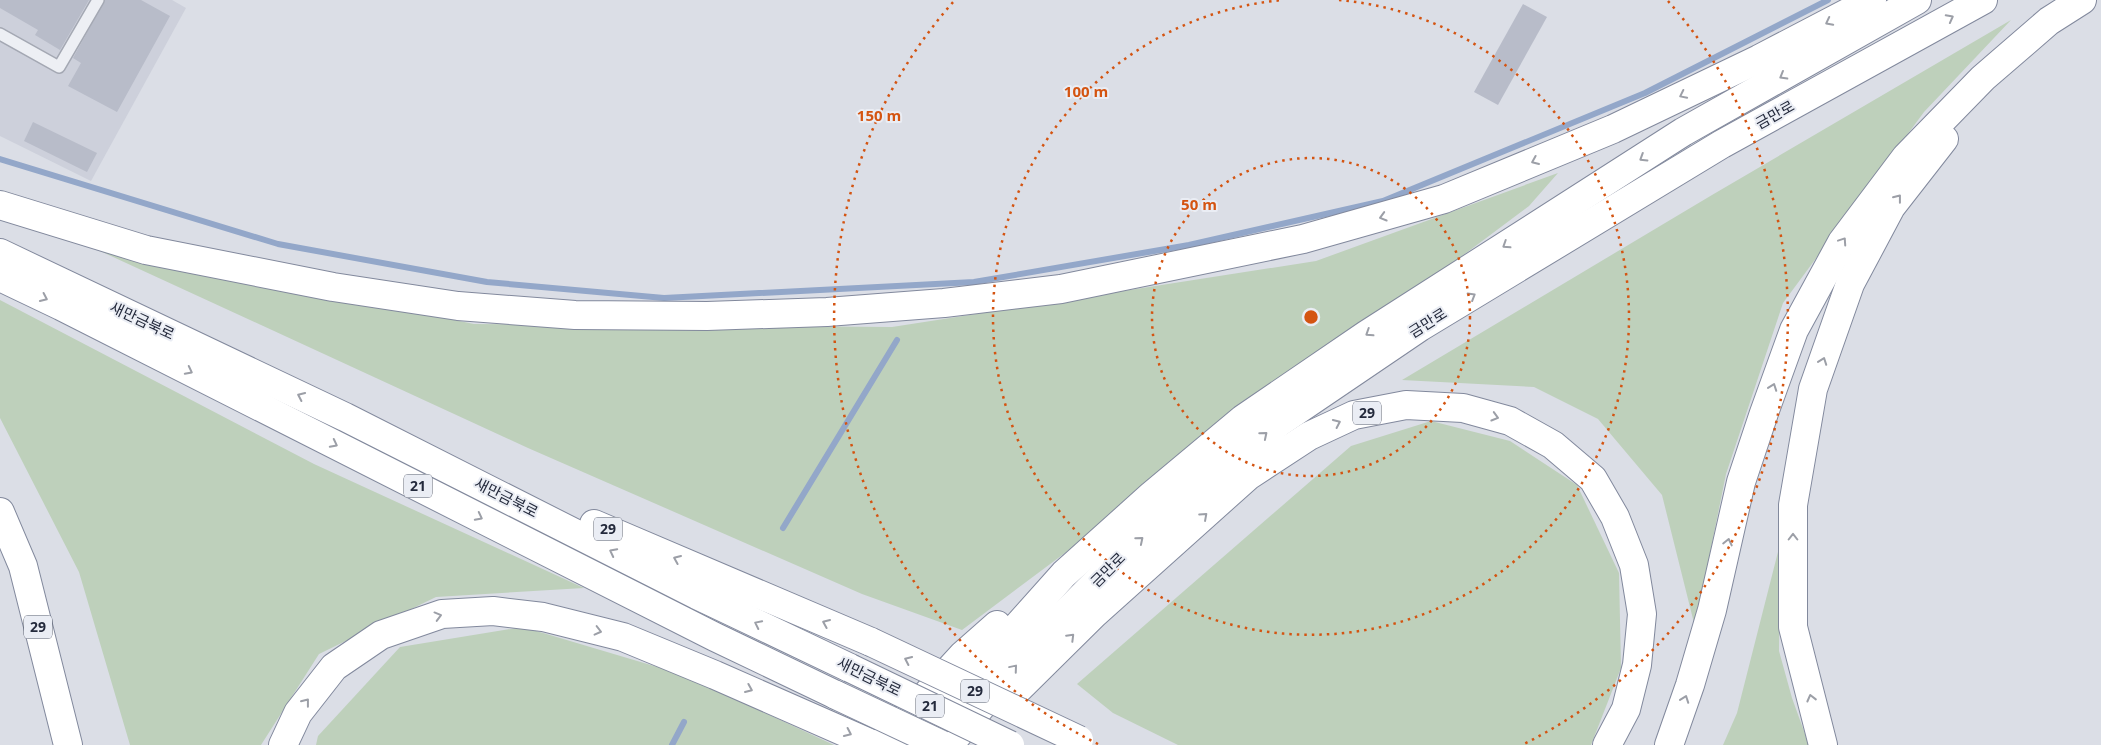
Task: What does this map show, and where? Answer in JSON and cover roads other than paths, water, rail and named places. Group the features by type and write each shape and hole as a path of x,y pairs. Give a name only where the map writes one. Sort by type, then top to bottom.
{"highway":[{"path":"0,205 146,250 333,287 458,306 576,315 707,316 827,312 944,304 1071,287 1303,239 1444,200 1613,129 1759,59 1872,0"},
{"name":"금만로","path":"911,745 1064,574 1243,419 1366,335 1683,132 1917,0"},
{"name":"금만로","path":"949,745 1027,652 1127,551 1277,424 1420,327 1722,144 1983,0"},
{"path":"1669,745 1690,686 1712,610 1741,482 1764,413 1794,330 1842,242 1906,156 1983,78 2049,21 2082,0"},
{"path":"1823,745 1793,627 1793,505 1813,389 1850,284 1891,207 1956,124 2066,24 2099,0"},
{"name":"새만금북로","path":"0,253 345,417 697,595 1010,745"},
{"name":"새만금북로","path":"0,277 62,306 715,636 942,745"},
{"name":"29","path":"962,745 1094,614 1248,476 1309,436 1354,415 1406,405 1464,408 1510,421 1553,445 1593,479 1615,517 1634,565 1642,614 1637,665 1626,709 1607,745"},
{"name":"29","path":"345,417 871,642 1085,742"},
{"path":"880,745 963,655 1067,564 1152,496"},
{"name":"29","path":"0,512 23,566 68,745"},
{"path":"23,566 87,745"},
{"path":"283,745 298,713 334,667 381,635 442,614 493,611 543,617 623,637 874,745"}],"lane":[{"path":"0,34 59,67 98,0"}],"waterway":[{"path":"0,159 278,244 487,282 664,298 974,282 1189,245 1383,201 1645,93 1828,0"},
{"path":"783,528 897,340"},
{"path":"672,745 684,722"}]}
